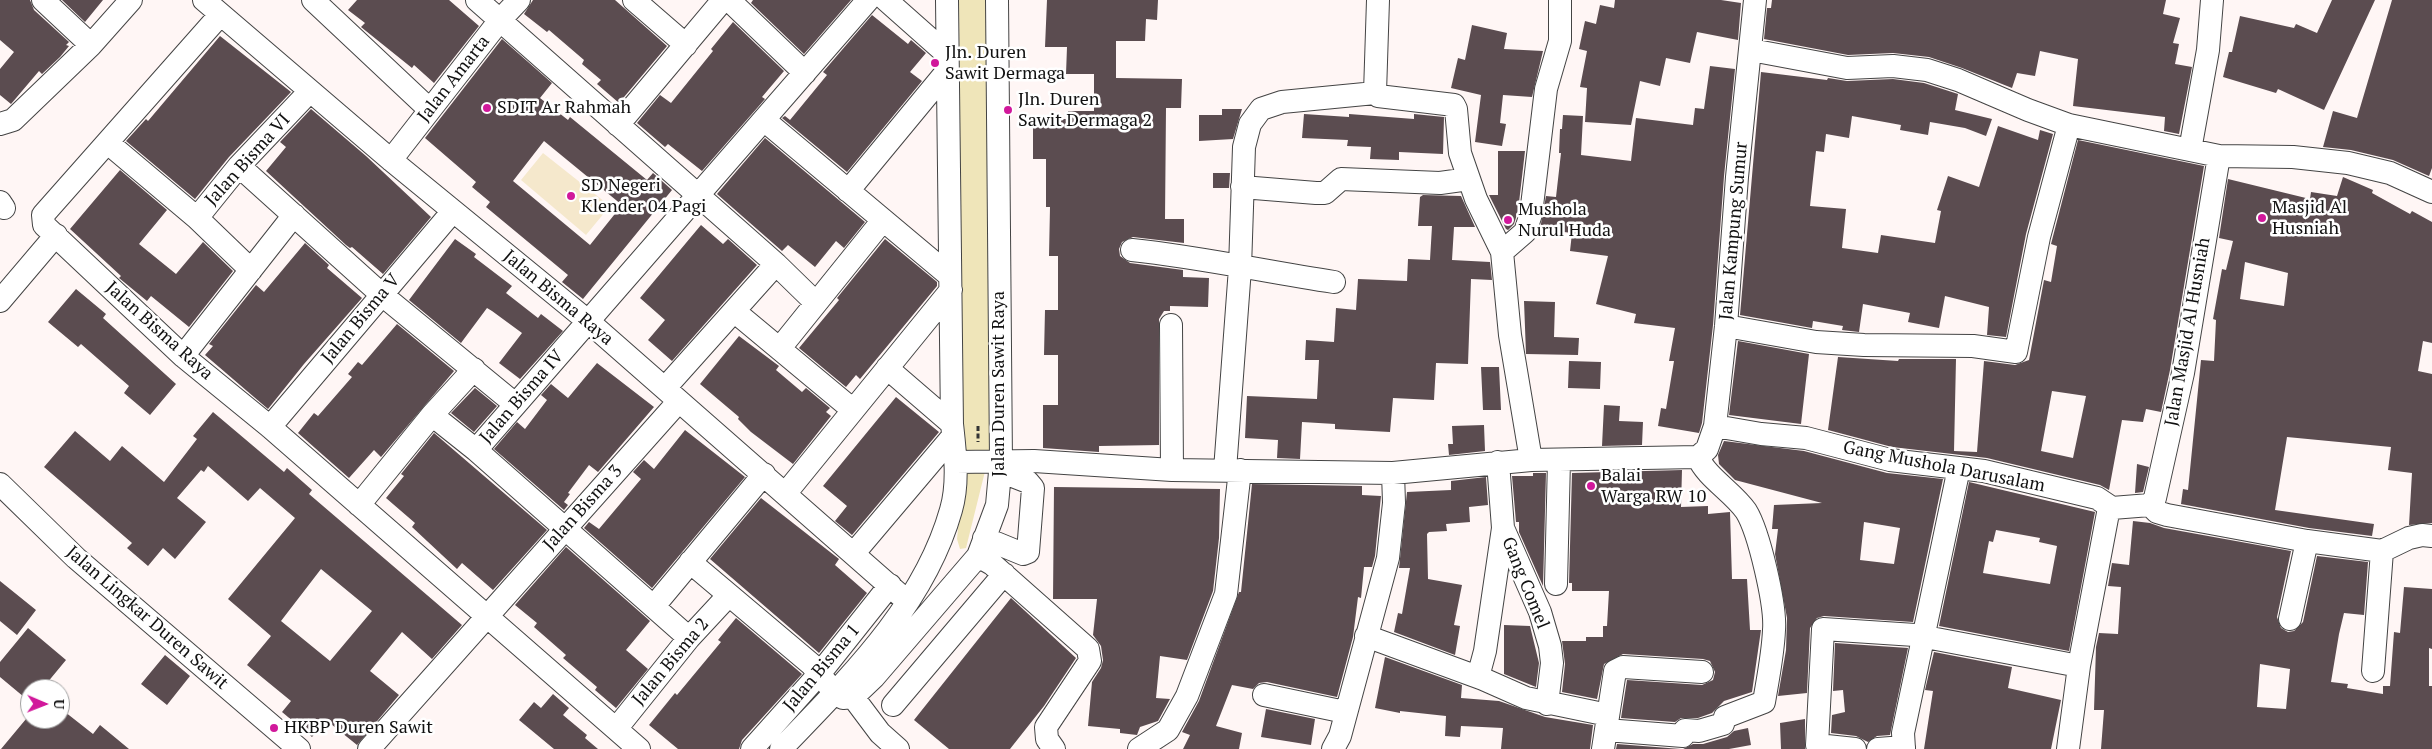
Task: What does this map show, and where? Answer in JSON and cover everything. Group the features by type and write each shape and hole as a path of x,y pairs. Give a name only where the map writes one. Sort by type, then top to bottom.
{"street":[{"path":"43,0 91,45"},
{"path":"0,123 13,120 91,45 130,0"},
{"name":"Jalan Bisma Raya","path":"204,0 220,16 391,160 589,322 908,602"},
{"path":"312,0 429,109"},
{"path":"477,0 776,264 816,303"},
{"name":"Jalan Amarta","path":"391,160 500,20 519,0"},
{"path":"618,125 723,0"},
{"path":"728,0 805,73"},
{"name":"Jalan Bisma IV","path":"689,638 476,450 868,0"},
{"path":"848,191 948,62 886,0"},
{"name":"Jalan Duren Sawit Raya","path":"844,695 880,639 908,602 937,548 952,509 956,462 953,430 947,0"},
{"name":"Jalan Duren Sawit Raya","path":"782,749 844,695 926,618 981,547 997,505 1000,466 997,0"},
{"path":"1375,93 1378,0"},
{"path":"1502,252 1521,237 1527,228 1531,214 1546,89 1560,40 1560,0"},
{"name":"Jalan Kampung Sumur","path":"1698,458 1707,449 1715,426 1726,326 1737,177 1755,0"},
{"path":"2190,150 2208,50 2212,0"},
{"path":"642,3 686,45"},
{"path":"0,301 50,230 43,215 220,16"},
{"path":"1751,50 1847,68 1893,66 1927,70 1958,80 2028,110 2069,124 2219,156 2293,158 2348,163 2390,173 2432,192"},
{"name":"Jalan Bisma VI","path":"251,270 197,218 239,166 310,91"},
{"path":"1139,749 1168,730 1187,696 1226,594 1233,470 1242,187 1246,139 1250,124 1262,110 1282,102 1375,93 1378,96 1454,105 1458,114 1460,154 1476,199 1502,252 1510,335 1531,460"},
{"path":"764,120 883,220 951,283 887,368 786,494"},
{"path":"1726,326 1816,342 1864,345 1972,346 2016,352 2039,237 2069,124"},
{"path":"108,143 197,218"},
{"name":"Jalan Masjid Al Husniah","path":"2150,505 2155,498 2184,373 2219,156"},
{"path":"239,166 381,294 515,404"},
{"path":"1242,187 1325,193 1341,179 1440,183 1469,179"},
{"name":"Jalan Bisma V","path":"270,427 453,211"},
{"path":"183,356 294,216"},
{"path":"780,348 883,220"},
{"name":"Jalan Bisma Raya","path":"50,230 183,356 270,427 638,749"},
{"path":"1132,250 1197,258 1240,268 1334,282"},
{"name":"Jalan Bisma 3","path":"369,749 565,529 672,395 734,310 776,264"},
{"path":"734,310 853,410"},
{"path":"1171,325 1172,470"},
{"path":"854,553 953,430 887,368"},
{"path":"359,505 432,415 474,369"},
{"path":"432,415 476,450"},
{"name":"Gang Mushola Darusalam","path":"1715,426 1761,434 1806,438 1890,460 1984,471 2097,498 2112,508"},
{"path":"956,462 1000,466 1393,473 1531,460 1698,458 1702,467 1738,500 1748,514 1748,531 1771,596 1774,623 1764,711 1725,717 1724,724 1699,731 1685,730 1683,736 1606,731 1547,704 1526,698 1478,677 1366,636"},
{"path":"1556,584 1559,460"},
{"name":"Gang Comel","path":"1498,462 1503,528 1540,612 1550,646 1552,662 1547,704"},
{"path":"981,547 1022,554 1028,552 1033,488 1028,482 1000,466"},
{"path":"1878,749 1904,748 1903,733 1959,468"},
{"path":"1337,742 1388,558 1394,503 1393,473"},
{"path":"654,606 764,474"},
{"name":"Jalan Lingkar Duren Sawit","path":"1,488 76,558 299,749"},
{"path":"2068,749 2079,666 2108,513 2112,508 2150,505 2157,512 2167,515 2307,541 2382,551 2409,538 2422,535 2432,536"},
{"path":"1478,677 1486,650 1503,528"},
{"path":"2290,619 2307,541"},
{"path":"981,547 1004,574 1088,649 1090,661 1046,727 1047,739 1054,749"},
{"path":"2372,671 2382,551"},
{"path":"690,562 820,672 898,749"},
{"path":"893,705 1004,574"},
{"name":"Jalan Bisma 1","path":"752,749 820,672 890,585"},
{"name":"Jalan Bisma 2","path":"616,729 689,638 728,596"},
{"path":"1855,749 1817,745 1823,629 1922,637 2079,666"},
{"path":"1606,731 1616,671 1623,667 1702,672"},
{"path":"1264,695 1345,712"}],"shaded area":[{"path":"959,0 991,0 996,427 966,548 960,549 957,539 962,487"},
{"path":"543,153 610,206 586,235 521,180"}],"building":[{"path":"0,0 30,0 34,10 69,42 66,45 69,46 60,57 42,74 39,71 11,104 0,95 0,69 14,52 0,40"},
{"path":"62,0 103,0 85,22"},
{"path":"357,0 449,0 479,26 434,83 414,65 412,68 361,27 365,23 348,10"},
{"path":"533,0 615,0 667,46 619,103 597,84 601,80 582,64 584,60 549,30 547,32 524,14"},
{"path":"753,0 851,0 804,54 751,3"},
{"path":"1047,0 1158,0 1157,20 1146,19 1145,41 1116,41 1116,78 1182,79 1181,108 1166,108 1165,219 1184,219 1184,243 1133,237 1122,242 1119,249 1120,256 1130,263 1183,270 1183,277 1209,278 1208,307 1170,306 1170,311 1164,311 1159,319 1159,445 1099,446 1099,452 1043,448 1043,405 1058,405 1058,355 1044,355 1045,310 1058,310 1058,256 1049,256 1050,207 1046,207 1046,159 1033,159 1033,119 1068,119 1068,111 1094,111 1094,74 1066,74 1067,47 1045,47"},
{"path":"1615,0 1721,0 1741,3 1738,40 1697,32 1690,63 1666,58 1660,86 1640,81 1631,125 1585,122 1587,88 1580,87 1587,51 1579,49 1585,21 1596,24 1600,5 1614,8"},
{"path":"1772,0 2166,0 2163,14 2180,18 2173,43 2179,44 2175,64 2192,67 2179,134 2164,131 2165,117 2073,106 2078,59 2040,51 2035,76 2017,73 2012,88 1929,57 1893,53 1848,55 1764,39 1767,8 1771,8"},
{"path":"2332,0 2375,0 2324,110 2278,89 2276,93 2223,77 2229,52 2232,52 2240,16 2294,28 2296,24 2317,33"},
{"path":"2392,0 2432,0 2432,168 2429,176 2393,160 2351,150 2323,147 2333,111 2357,118"},
{"path":"872,15 908,44 911,40 926,53 910,72 922,81 847,172 782,118 785,116 790,120 827,75 823,72"},
{"path":"733,22 784,71 762,97 765,99 702,171 668,144 665,147 637,123 660,95 671,103 713,51 711,49"},
{"path":"1472,25 1507,33 1504,49 1543,51 1532,97 1503,95 1500,123 1506,124 1502,146 1475,142 1481,95 1451,88 1458,58 1465,60"},
{"path":"220,36 291,92 229,157 195,199 126,141 146,119 148,121"},
{"path":"502,39 552,83 540,98 568,120 570,117 647,180 653,173 672,190 583,299 562,282 568,275 486,207 490,202 472,187 476,182 425,138","holes":["544,141 622,205 590,245 513,181"]},
{"path":"1710,66 1735,69 1724,176 1713,325 1702,423 1699,433 1658,426 1661,408 1666,409 1674,361 1669,361 1675,328 1634,323 1636,314 1596,304 1608,256 1570,251 1572,233 1540,229 1546,196 1556,197 1561,153 1559,153 1560,129 1562,129 1563,115 1583,116 1581,155 1631,161 1636,118 1693,125 1695,108 1704,109"},
{"path":"1761,72 1827,80 1828,78 1847,81 1893,79 1924,83 1958,94 1955,110 1992,119 1986,136 1965,128 1930,122 1928,135 1900,130 1901,125 1852,116 1849,138 1826,134 1824,152 1816,151 1810,206 1846,209 1842,248 1878,253 1881,235 1935,243 1941,211 1937,210 1948,176 1979,187 1998,126 2038,140 2040,130 2053,134 2026,234 2006,337 1987,335 1989,307 1945,296 1939,328 1908,322 1910,313 1863,304 1859,332 1842,330 1843,326 1813,321 1812,328 1740,315"},
{"path":"311,109 366,156 431,217 383,274 352,247 350,248 346,245 266,171 286,147 280,142"},
{"path":"1222,109 1242,109 1233,139 1199,141 1199,115 1222,115"},
{"path":"1304,114 1349,117 1349,114 1414,119 1414,114 1444,117 1443,154 1399,152 1399,160 1370,159 1371,147 1347,146 1348,140 1302,138"},
{"path":"765,138 865,222 844,248 836,241 815,267 788,245 782,251 717,194"},
{"path":"2078,140 2204,166 2170,370 2161,412 2146,409 2143,422 2122,420 2109,490 2100,485 1987,458 1892,447 1828,430 1838,357 1898,361 1899,359 1956,359 1954,451 1977,452 1984,361 2015,365 2029,360 2044,280 2051,282 2057,246 2051,244","holes":["2052,391 2086,396 2073,458 2041,451"]},
{"path":"1498,151 1525,151 1518,211 1514,224 1508,230 1489,195 1498,195"},
{"path":"120,170 167,210 139,244 176,274 203,242 233,271 189,327 151,296 147,301 119,278 121,276 70,229"},
{"path":"1213,173 1230,173 1229,188 1213,188"},
{"path":"2343,177 2373,190 2372,193 2410,214 2412,211 2432,222 2432,343 2423,341 2418,371 2432,374 2432,523 2409,525 2412,473 2388,470 2391,447 2287,437 2275,510 2374,524 2372,536 2309,528 2181,504 2183,489 2188,490 2201,360 2214,361 2216,320 2213,319 2222,269 2226,270 2233,241 2219,238 2228,179 2310,199 2311,192 2337,196","holes":["2245,262 2288,273 2284,306 2240,299"]},
{"path":"1423,195 1461,196 1475,227 1454,227 1452,260 1490,262 1492,280 1471,279 1468,364 1436,363 1434,400 1393,398 1390,432 1335,429 1335,424 1302,422 1300,459 1277,458 1278,440 1245,438 1247,396 1317,399 1319,360 1305,360 1306,340 1334,342 1336,308 1356,310 1358,279 1407,281 1408,259 1430,260 1432,226 1418,226 1420,197"},
{"path":"701,225 723,244 728,239 757,265 672,361 648,340 665,320 640,298"},
{"path":"455,239 476,254 474,257 512,286 506,293 538,318 541,314 563,331 520,379 499,363 522,333 492,311 487,308 461,343 409,300"},
{"path":"885,239 937,282 937,286 860,379 856,375 846,387 799,348 839,300 837,298"},
{"path":"305,243 329,265 327,268 362,298 304,364 268,409 205,355 213,346 209,344 256,285 264,292"},
{"path":"76,289 106,314 103,318 176,384 150,415 124,393 129,386 81,344 78,347 48,322"},
{"path":"1524,301 1555,302 1554,337 1579,338 1578,355 1526,354"},
{"path":"397,324 454,371 381,457 374,450 349,478 298,433 314,413 318,416 352,377 348,374 358,362 362,365"},
{"path":"739,336 779,366 776,370 802,392 806,388 830,408 826,412 831,416 793,464 751,432 738,419 739,417 700,384"},
{"path":"1738,341 1809,354 1801,424 1729,415"},
{"path":"1569,361 1601,362 1600,389 1568,388"},
{"path":"597,363 654,407 598,472 589,465 568,493 570,494 564,502 568,505 564,510 494,449 517,422 525,429 547,400 541,395 551,384 568,398"},
{"path":"1481,367 1499,367 1501,410 1483,410"},
{"path":"475,388 497,406 474,432 451,413"},
{"path":"896,397 939,432 852,535 835,521 847,506 823,486"},
{"path":"1604,405 1620,406 1619,421 1643,422 1642,445 1602,446"},
{"path":"213,412 284,472 287,468 312,490 309,494 462,625 432,659 402,632 370,671 399,695 357,745 326,720 312,737 282,712 291,701 247,665 271,636 228,599 295,518 260,488 248,501 208,466 204,472 201,470 177,498 206,522 175,559 163,548 148,566 127,548 132,543 44,467 75,431 110,461 122,446 164,482 197,439 193,436","holes":["321,569 372,611 330,661 281,621"]},
{"path":"1484,425 1485,451 1449,455 1448,444 1453,444 1452,426"},
{"path":"685,430 745,477 652,588 584,528 589,522 599,529 641,479 633,472 644,460 654,469"},
{"path":"434,433 547,530 493,590 462,563 457,569 412,527 415,523 386,498 404,476 401,474"},
{"path":"1724,441 1804,451 1887,473 1943,479 1913,622 1824,616 1817,618 1810,628 1807,693 1778,696 1786,650 1787,618 1775,554 1778,529 1772,529 1774,505 1822,503 1735,480 1719,464 1718,455","holes":["1864,522 1900,528 1894,564 1860,560"]},
{"path":"2137,464 2149,467 2143,492 2135,493"},
{"path":"1682,470 1681,507 1708,506 1708,514 1730,512 1732,579 1747,579 1750,630 1761,630 1752,692 1724,701 1712,713 1698,718 1681,718 1675,722 1621,718 1627,680 1702,685 1713,680 1715,672 1710,661 1703,659 1623,654 1604,664 1597,699 1562,692 1565,664 1562,641 1586,641 1586,637 1603,637 1603,626 1607,626 1609,591 1572,591 1572,583 1569,583 1572,473"},
{"path":"1533,473 1546,473 1543,586 1519,532 1519,522 1516,522 1512,476 1533,476"},
{"path":"1486,477 1488,505 1469,507 1470,522 1446,524 1447,531 1429,532 1427,534 1428,579 1462,585 1454,625 1460,626 1455,655 1394,632 1398,613 1402,614 1410,568 1399,568 1407,492 1451,490 1451,481"},
{"path":"1969,482 2095,512 2069,651 1939,626","holes":["1996,530 2040,538 2039,542 2057,546 2050,584 1983,573 1989,541 1993,542"]},
{"path":"1252,484 1362,486 1362,495 1381,496 1375,556 1372,567 1364,567 1361,598 1358,597 1353,637 1337,697 1267,682 1259,683 1253,689 1232,685 1216,726 1242,733 1239,749 1183,749 1190,735 1182,732 1199,701 1239,592 1241,592"},
{"path":"1054,487 1220,489 1219,538 1213,591 1187,660 1160,656 1156,698 1170,699 1158,721 1140,727 1137,735 1120,733 1120,729 1088,726 1092,682 1101,668 1103,660 1101,646 1093,635 1097,599 1053,599"},
{"path":"761,498 839,559 835,565 867,593 819,653 710,559"},
{"path":"2133,521 2291,551 2277,617 2281,628 2288,632 2294,631 2303,622 2317,556 2368,562 2364,615 2344,613 2331,682 2348,684 2347,688 2383,694 2383,686 2390,686 2394,632 2400,633 2404,587 2432,589 2432,649 2429,648 2429,686 2432,686 2432,749 2101,749 2104,710 2094,710 2096,647 2099,633 2118,634 2121,587 2108,586 2112,563 2129,565","holes":["2260,664 2290,669 2286,709 2257,707"]},
{"path":"566,547 650,621 626,650 648,669 616,708 595,690 597,687 563,658 566,655 534,627 537,623 515,605"},
{"path":"0,581 36,610 17,635 0,621"},
{"path":"1011,598 1076,658 1044,706 1010,749 949,749 914,720"},
{"path":"736,618 802,674 742,740 739,749 678,749 649,725 721,642 718,640"},
{"path":"1504,625 1530,626 1539,663 1536,687 1504,674"},
{"path":"28,628 66,660 50,679 20,679 20,694 0,677 0,662"},
{"path":"1835,643 1908,648 1890,735 1877,736 1868,742 1856,736 1831,733 1832,715 1845,712 1843,690 1833,691"},
{"path":"1934,652 2012,667 2008,688 2061,700 2051,749 1924,749 1933,691 1925,690"},
{"path":"165,655 190,676 167,705 141,684"},
{"path":"1385,657 1462,685 1461,698 1499,701 1545,717 1593,725 1590,749 1501,749 1503,728 1461,726 1460,737 1445,736 1446,716 1400,711 1400,713 1375,708"},
{"path":"553,694 569,708 563,715 587,735 585,738 598,749 554,749 519,720 534,702 541,708"},
{"path":"1266,709 1315,719 1311,745 1261,737"},
{"path":"70,716 93,734 100,725 129,749 1,749 20,726 20,729 70,729"},
{"path":"1805,719 1805,749 1781,749 1780,723"},
{"path":"1748,728 1751,745 1729,749 1683,749 1693,744 1703,744 1727,737 1734,731"},
{"path":"1617,744 1681,749 1616,749"}],"place":[{"name":"Jln. Duren Sawit Dermaga","path":"935,63"},
{"name":"SDIT Ar Rahmah","path":"487,108"},
{"name":"Jln. Duren Sawit Dermaga 2","path":"1008,110"},
{"name":"SD Negeri Klender 04 Pagi","path":"571,196"},
{"name":"Masjid Al Husniah","path":"2262,218"},
{"name":"Mushola Nurul Huda","path":"1508,220"},
{"name":"Balai Warga RW 10","path":"1591,486"},
{"name":"HKBP Duren Sawit","path":"274,728"}]}
